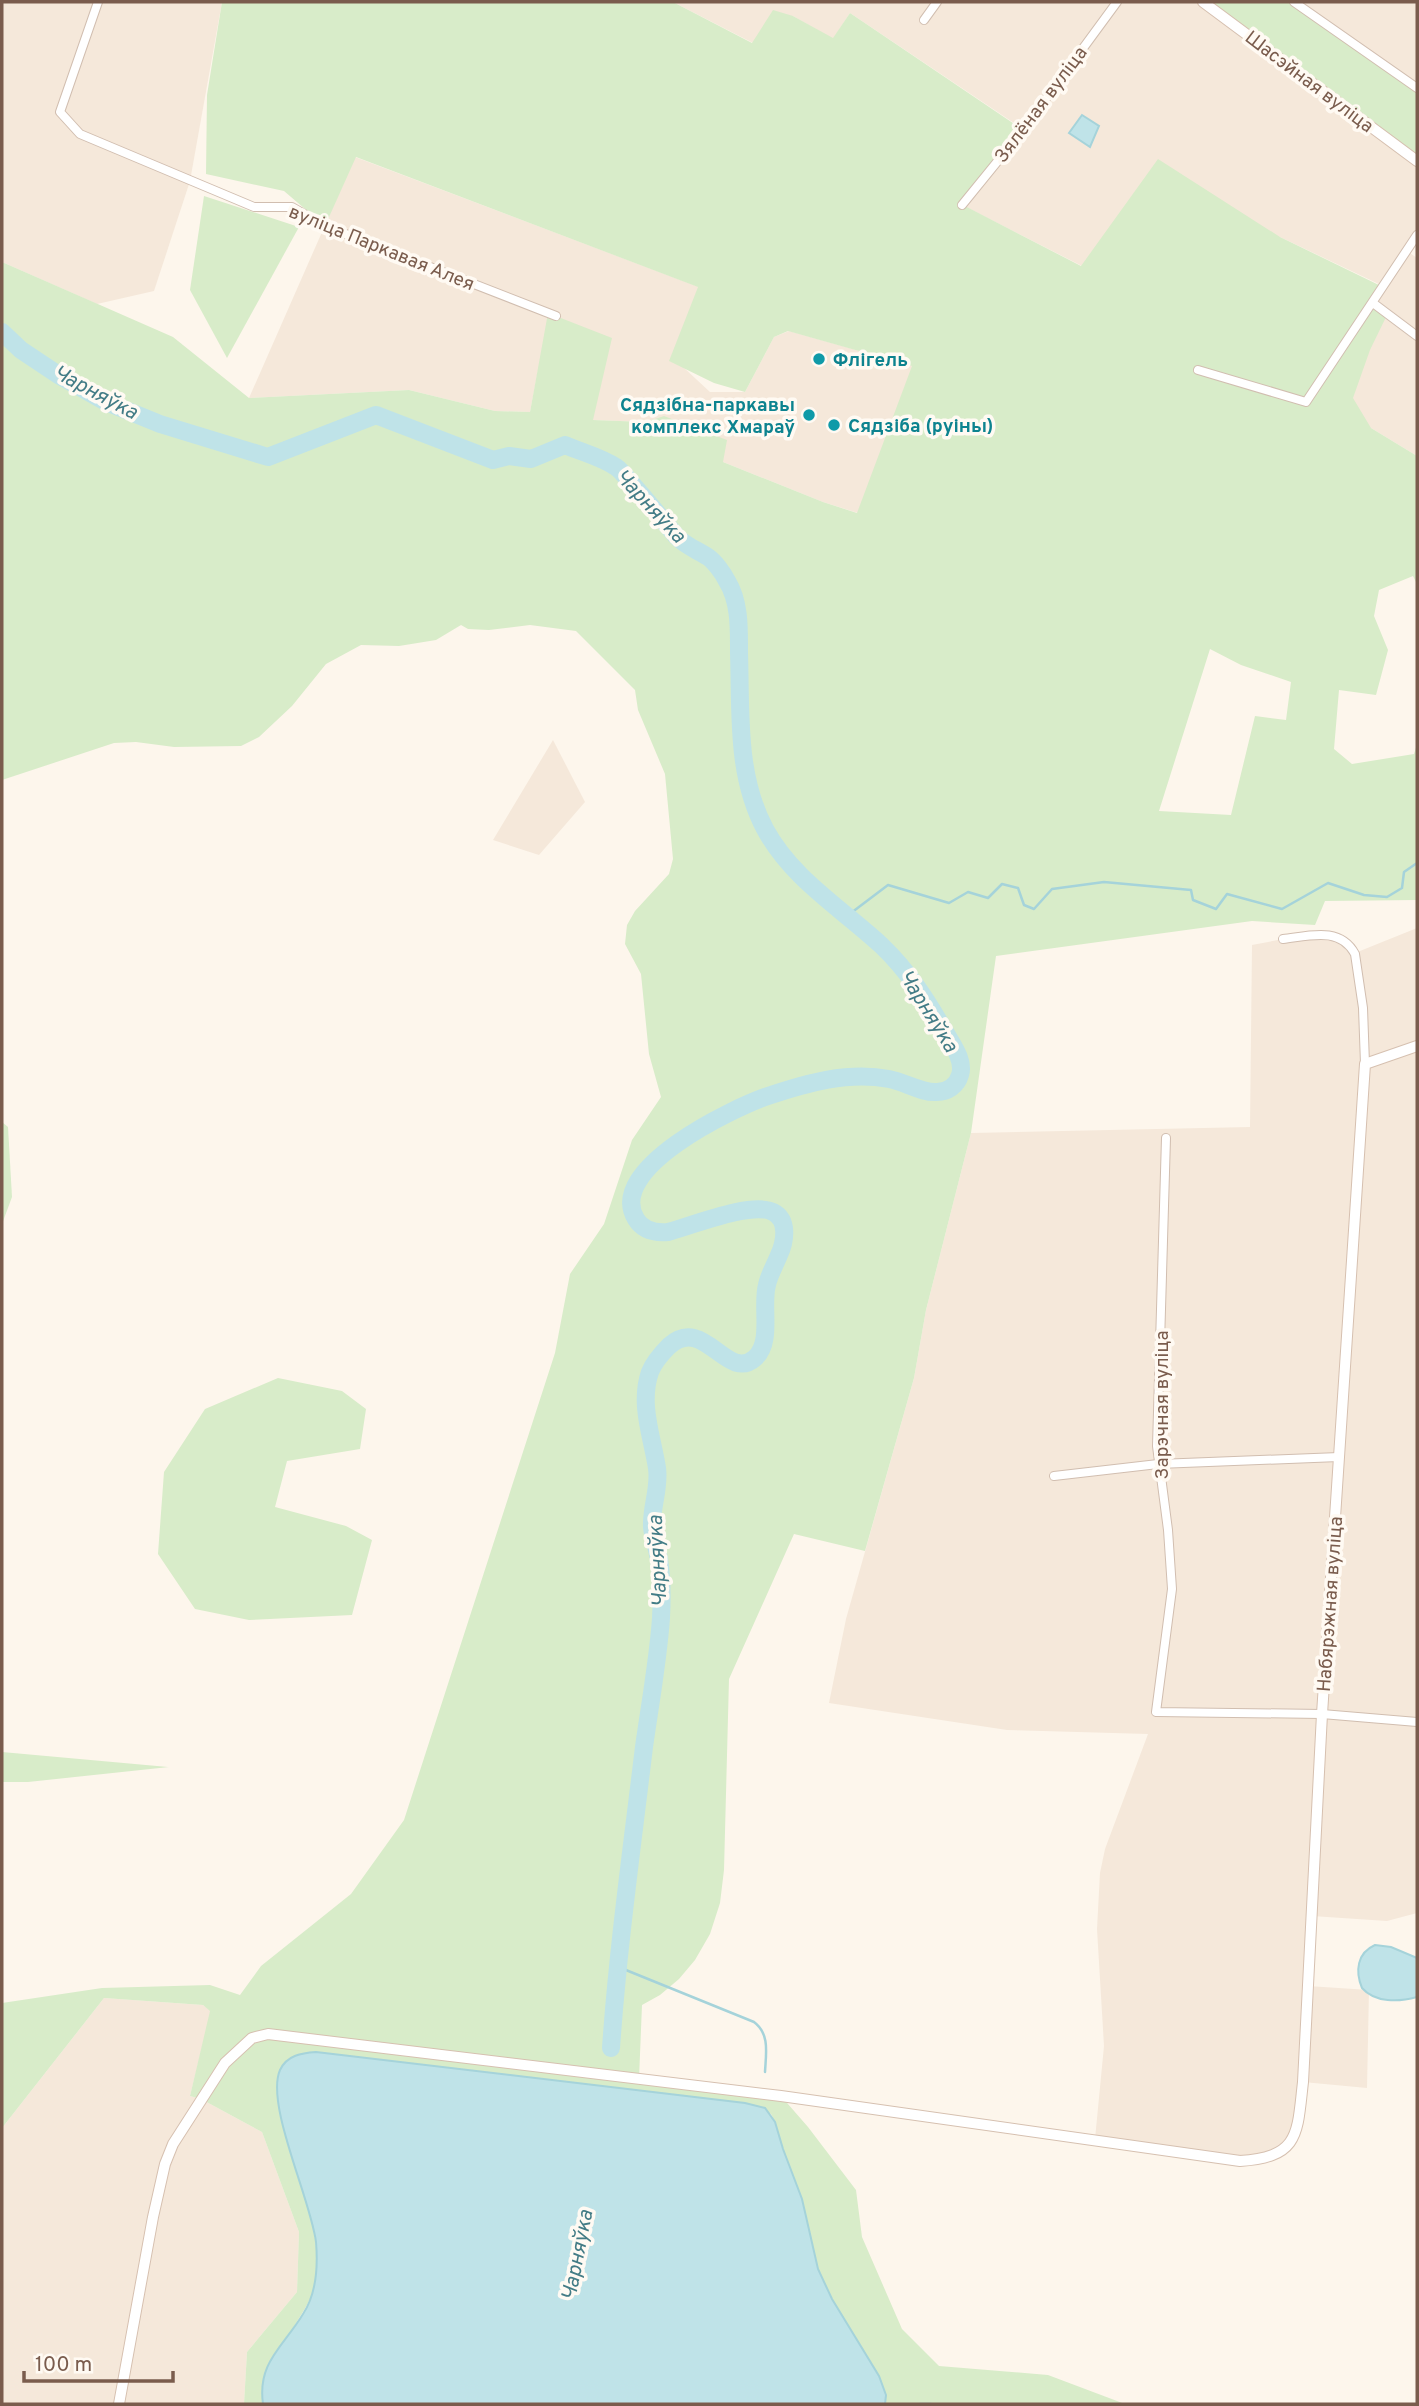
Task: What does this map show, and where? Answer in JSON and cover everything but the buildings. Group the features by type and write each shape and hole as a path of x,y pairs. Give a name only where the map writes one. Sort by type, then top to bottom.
{"street":[{"name":"вуліца Паркавая Алея","path":"99,2 60,112 80,134 254,207 292,207 338,231 556,316"},
{"path":"924,20 937,2"},
{"name":"Зялёная вуліца","path":"962,205 1023,130 1117,2"},
{"name":"Шасэйная вуліца","path":"1203,2 1417,161"},
{"path":"1294,2 1417,88"},
{"path":"1198,370 1306,402 1417,235"},
{"path":"1373,303 1417,336"},
{"path":"1283,939 1324,934 1344,940 1351,947 1355,954 1363,1008 1365,1064 1417,1046"},
{"name":"Набярэжная вуліца","path":"119,2404 155,2206 165,2164 173,2144 225,2063 252,2038 268,2034 794,2098 1240,2161 1262,2160 1277,2155 1291,2143 1297,2129 1303,2082 1322,1714 1365,1064"},
{"name":"Зарэчная вуліца","path":"1166,1138 1158,1464 1168,1530 1172,1589 1156,1712 1322,1714"},
{"path":"1054,1476 1158,1464 1339,1457"},
{"path":"1322,1714 1417,1722"}],"shaded area":[{"path":"2,2 222,2 190,181 154,291 97,304 2,262"},
{"path":"673,2 1417,2 1417,235 1407,251 1417,258 1417,456 1371,428 1314,420 1383,286 1280,237 1082,266 962,205 1023,129 850,13 833,39 793,16 753,43"},
{"path":"355,157 699,287 670,361 682,366 710,392 745,392 774,337 789,331 913,366 858,513 723,462 646,422 592,420 538,370 530,412 495,411 409,390 249,398"},
{"path":"553,740 585,802 539,855 493,840"},
{"path":"1417,928 1417,1913 1387,1921 1312,1916 1308,1986 1369,1990 1367,2088 1303,2082 1291,2143 1264,2157 1177,2152 1095,2139 1104,2046 1097,1929 1100,1873 1105,1849 1148,1734 1007,1730 829,1703 846,1619 914,1378 926,1310 971,1133 1250,1127 1252,945 1283,939 1335,936 1355,953"},
{"path":"104,1998 203,2005 211,2011 190,2096 201,2099 262,2132 299,2232 297,2292 247,2352 244,2404 2,2404 2,2128"}],"green space":[{"path":"222,2 673,2 752,43 773,10 793,16 833,38 850,13 1023,130 963,205 1081,266 1158,159 1280,237 1383,287 1373,303 1387,315 1370,350 1353,398 1371,428 1417,456 1417,584 1413,576 1379,590 1374,616 1388,650 1376,695 1339,690 1334,749 1352,764 1414,754 1417,744 1417,900 1325,901 1315,925 1252,921 996,956 971,1133 926,1310 914,1378 865,1551 794,1534 729,1679 724,1870 720,1903 710,1934 695,1960 679,1979 660,1995 642,2005 639,2079 781,2096 808,2127 856,2190 862,2237 902,2329 939,2366 1048,2375 1125,2404 885,2404 886,2395 818,2269 802,2199 782,2149 775,2122 771,2114 756,2106 316,2052 281,2068 278,2087 281,2114 313,2225 317,2260 315,2285 280,2355 262,2399 263,2404 244,2404 247,2352 297,2292 299,2232 262,2132 201,2099 190,2096 210,2011 203,2005 104,1998 2,2128 2,2003 102,1988 210,1985 240,1995 261,1966 351,1894 404,1820 555,1353 570,1274 604,1224 632,1140 661,1097 649,1054 641,974 625,944 627,925 635,911 669,874 673,859 665,774 638,710 635,690 576,631 530,625 489,630 468,629 461,625 436,640 399,646 361,645 326,664 292,706 259,737 241,746 174,747 136,742 114,743 2,780 2,262 173,337 249,398 409,390 495,411 530,412 548,313 612,338 593,420 646,422 664,416 727,440 723,462 857,513 912,366 788,331 774,337 745,392 714,383 669,361 698,287 356,157 325,226 284,191 206,174 207,95","holes":["1210,649 1241,665 1291,682 1286,720 1255,716 1231,815 1159,811"]},
{"path":"1204,2 1294,2 1417,88 1417,158"},
{"path":"204,196 299,227 227,358 190,290"},
{"path":"2,1122 8,1127 12,1197 2,1224"},
{"path":"278,1378 342,1391 366,1409 360,1449 287,1461 275,1507 346,1526 372,1540 352,1615 249,1620 195,1609 158,1554 164,1472 205,1409"},
{"path":"2,1752 169,1767 28,1782 2,1782"}],"water":[{"path":"1082,115 1099,126 1090,147 1069,133"},
{"path":"1375,1945 1391,1947 1417,1958 1417,1997 1403,2000 1380,1999 1362,1988 1359,1963 1364,1953"},
{"path":"316,2052 745,2103 765,2108 775,2122 802,2199 818,2269 832,2299 879,2376 886,2395 885,2404 263,2404 262,2389 268,2366 308,2306 316,2270 316,2242 283,2128 277,2085 280,2070 287,2061 300,2054"}],"waterway":[{"name":"Чарняўка","path":"2,332 21,350 106,402 160,424 268,457 376,415 493,460 509,456 531,459 565,445 616,467 677,537 713,562 731,589 739,625 740,720 745,765 749,787 765,829 776,847 803,878 882,946 900,965 930,1007 961,1063 957,1082 941,1092 925,1091 889,1079 858,1076 813,1083 751,1103 728,1113 677,1143 655,1161 639,1180 631,1200 636,1219 646,1229 654,1231 668,1232 737,1212 763,1209 773,1212 782,1220 784,1238 767,1285 764,1343 755,1358 745,1363 735,1362 704,1342 682,1338 669,1346 658,1358 647,1384 646,1408 658,1475 652,1527 661,1574 661,1618 617,1972 611,2048"},
{"path":"847,916 888,885 949,903 968,892 988,898 1002,884 1018,888 1024,905 1034,909 1052,889 1104,882 1191,890 1193,900 1216,909 1227,894 1282,909 1328,883 1364,895 1387,897 1402,888 1404,872 1417,863"},
{"path":"616,1966 754,2022 765,2038 765,2072"},
{"path":"920,2404 931,2404"}],"place":[{"name":"Флігель","path":"819,359"},
{"name":"Сядзібна-паркавы комплекс Хмараў","path":"809,415"},
{"name":"Сядзіба (руіны)","path":"834,425"}]}
